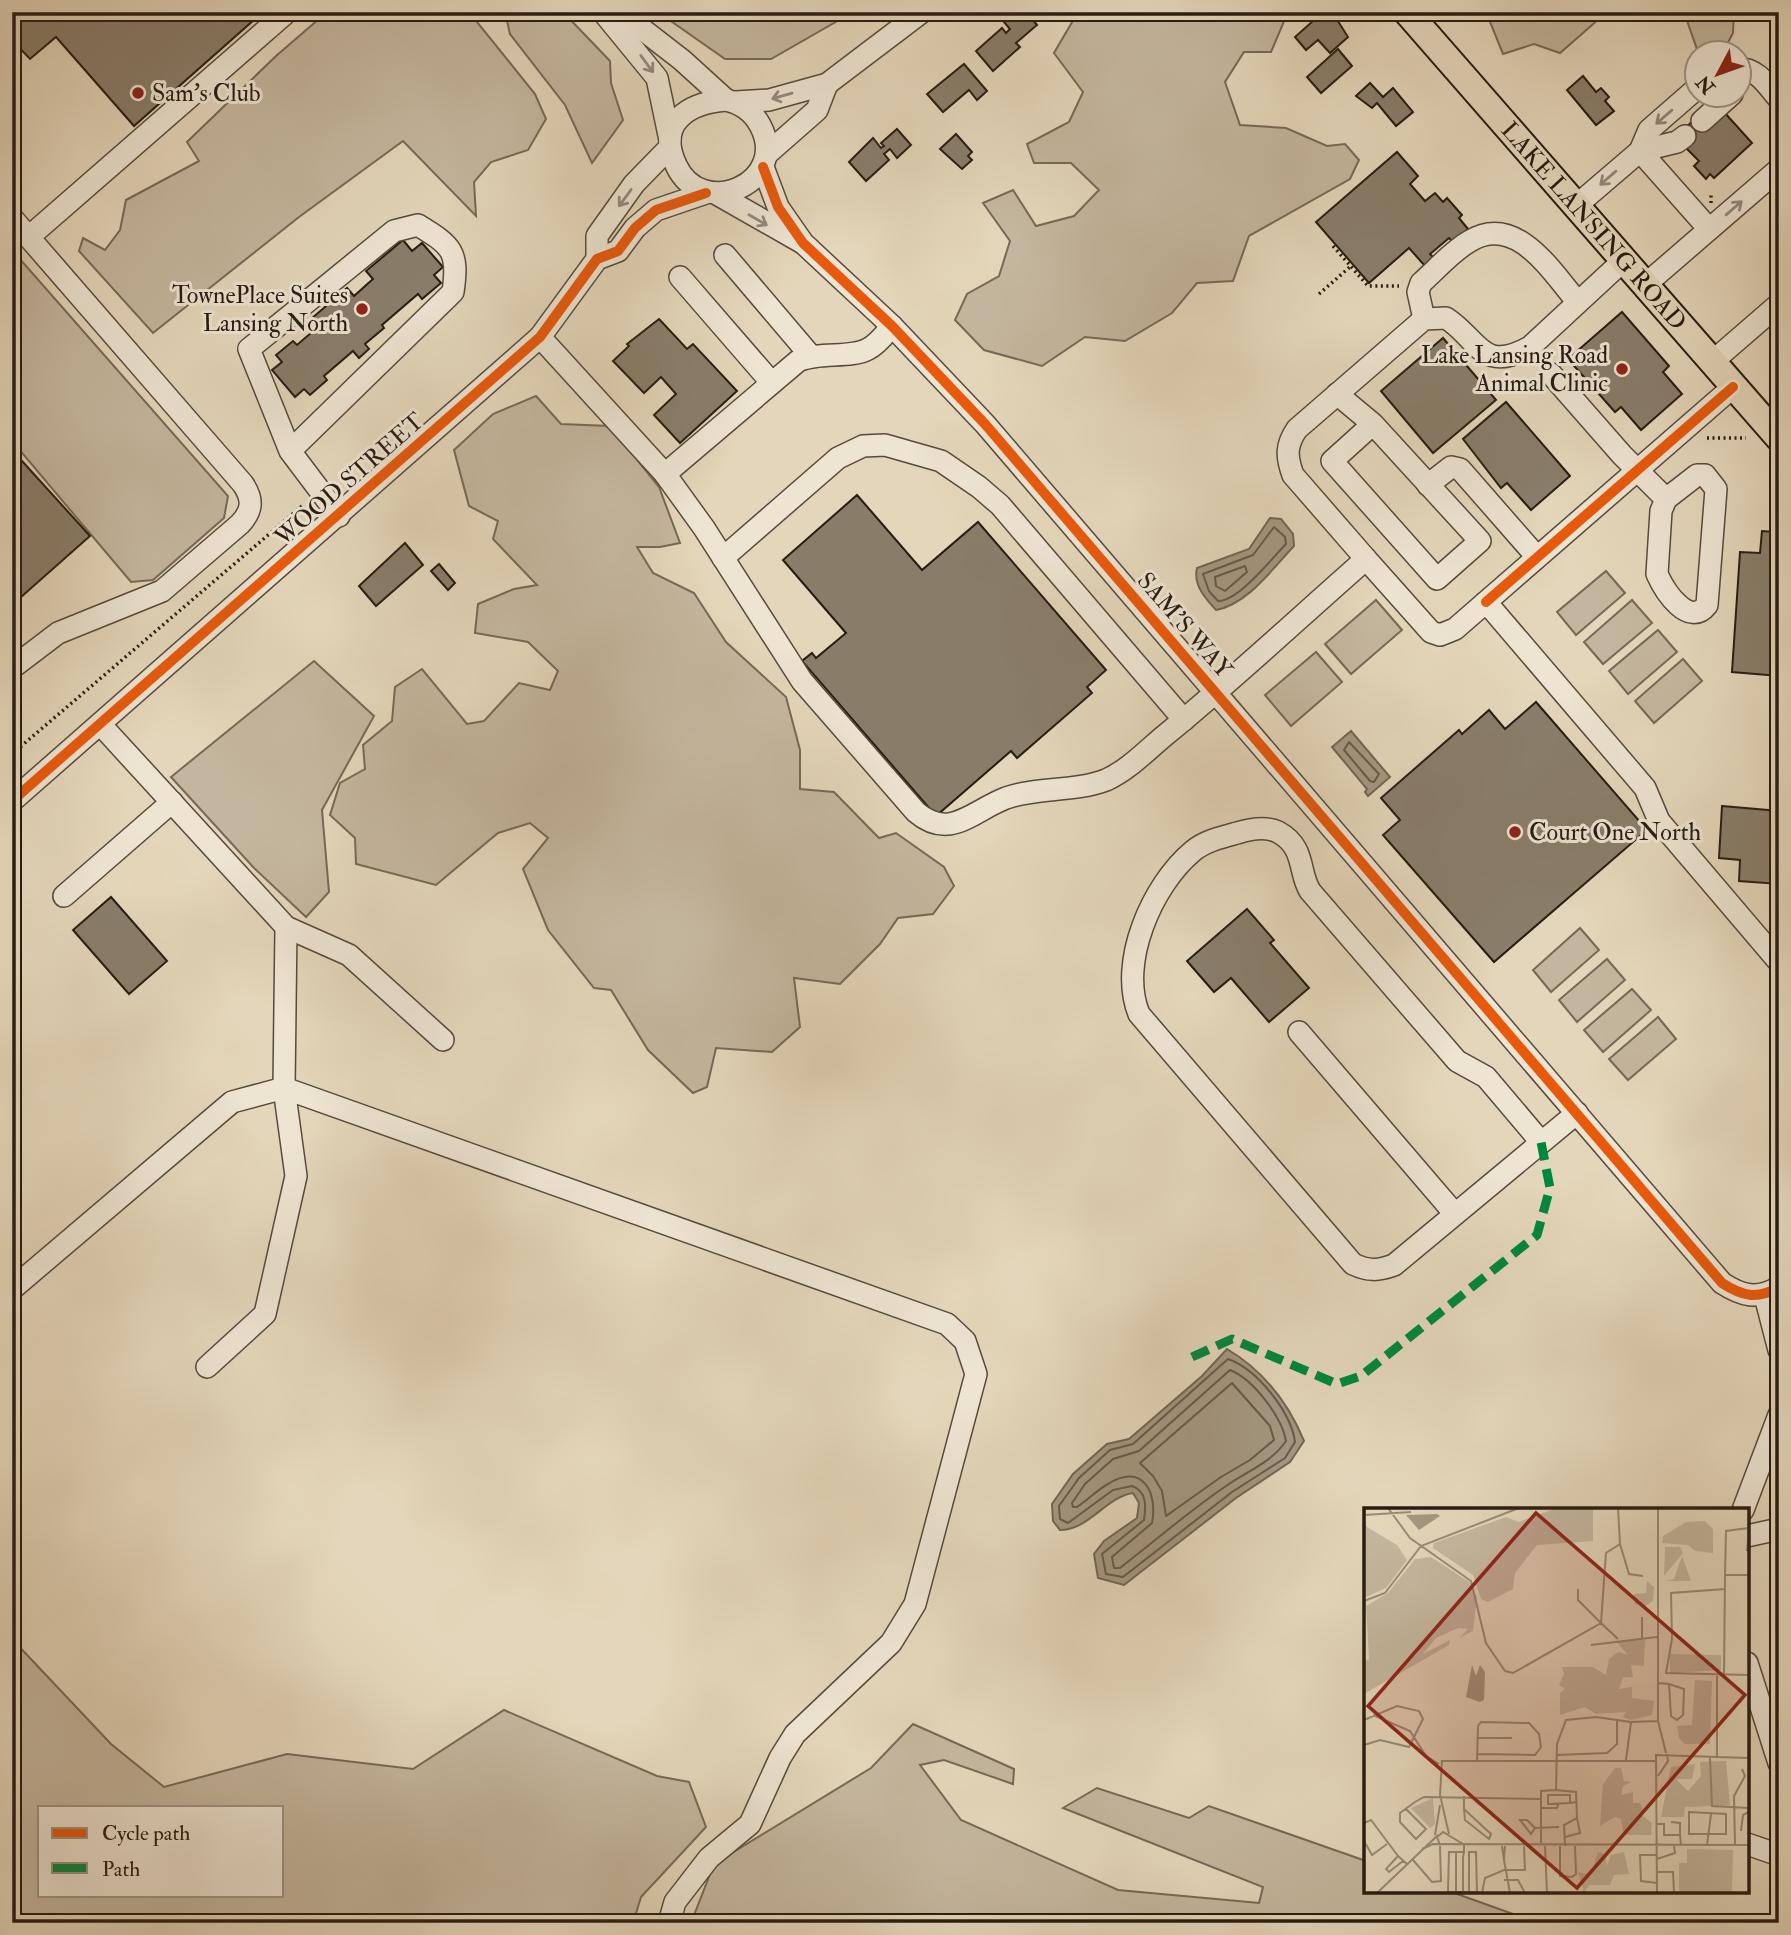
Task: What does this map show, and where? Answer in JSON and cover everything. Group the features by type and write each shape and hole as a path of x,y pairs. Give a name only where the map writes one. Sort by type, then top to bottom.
{"main road":[{"name":"LAKE LANSING ROAD","path":"1407,12 1779,438"}],"street":[{"path":"30,236 287,12"},
{"path":"603,12 657,78 670,144 681,176 710,193 740,187 817,110 827,84"},
{"path":"620,12 731,101 755,117 765,134 766,160"},
{"path":"670,144 673,127 688,109 704,102 769,100 827,84 922,12"},
{"path":"1752,75 1779,99"},
{"path":"1577,205 1640,150 1649,130 1682,101"},
{"path":"1702,121 1716,108"},
{"path":"1640,150 1677,142 1685,136"},
{"name":"WOOD STREET","path":"597,259 597,236 634,184 670,144"},
{"path":"1640,150 1709,229"},
{"name":"SAM'S WAY","path":"766,160 778,207 803,243 892,326 985,424 1722,1283 1742,1295 1772,1292"},
{"path":"1646,284 1779,169"},
{"name":"WOOD STREET","path":"12,802 540,337 597,259 618,251 635,228 656,210 710,193"},
{"name":"SAM'S WAY","path":"710,193 803,243"},
{"path":"12,218 243,484 251,505 248,515 240,524 163,592 58,633 45,640 12,668"},
{"path":"290,451 453,292 457,265 444,242 418,225 394,232 249,349 290,451 339,516"},
{"path":"1424,319 1418,292 1421,283 1470,240 1483,236 1508,235 1527,244 1576,300"},
{"path":"725,255 810,355"},
{"path":"1623,260 1576,300 1530,347 1503,357 1488,355 1476,348 1446,318 1424,319 1297,429 1288,442 1287,458 1293,475 1431,632 1440,635 1455,628 1486,602 1733,387"},
{"path":"680,277 771,382"},
{"path":"1712,362 1779,304"},
{"path":"665,474 771,382 810,355 861,352 875,344 892,326"},
{"path":"540,337 665,474 802,681 928,823 954,825 989,805 1011,797 1105,780 1123,770 1184,720 1366,559"},
{"path":"1551,374 1666,499"},
{"path":"1337,394 1373,424 1480,541"},
{"path":"1373,424 1332,461 1437,579 1505,520"},
{"path":"723,558 838,458 852,450 870,444 885,445 941,461 1000,505 1184,720"},
{"path":"1428,485 1451,467 1460,469 1537,557"},
{"path":"1697,475 1705,475 1716,489 1707,605 1702,612 1686,612 1661,583 1657,574 1661,511 1666,499 1697,475"},
{"path":"1486,602 1645,788 1659,821 1779,962"},
{"path":"101,725 286,927 349,955 443,1040"},
{"path":"64,896 172,802"},
{"path":"1541,1142 1486,1077 1457,1061 1310,891 1305,883 1300,855 1281,833 1270,829 1250,829 1213,839 1195,849 1181,862 1152,902 1131,976 1132,996 1139,1014 1353,1264 1365,1270 1381,1270 1394,1265 1577,1112"},
{"path":"207,1367 265,1314 296,1177 284,1088 286,927"},
{"path":"1299,1032 1455,1214"},
{"path":"12,1289 232,1102 284,1088 947,1324 965,1341 976,1374 915,1604 891,1643 795,1734 780,1758 750,1824 709,1858 675,1902 669,1923"},
{"path":"1772,1292 1779,1350"},
{"path":"1744,1508 1779,1415"},
{"path":"1749,1536 1779,1529"},
{"path":"1749,1669 1779,1763"},
{"path":"1749,1845 1779,1855"}],"path":[{"path":"1333,246 1367,286 1405,286"},
{"path":"1319,294 1351,266"},
{"path":"1699,444 1708,437 1746,438"},
{"path":"12,754 302,506"}],"shaded area":[{"path":"327,12 469,12 535,94 546,119 528,150 491,162 474,182 476,216 403,141 299,217 153,333 79,251 83,238 105,250 120,230 126,200 199,161 187,142 276,56"},
{"path":"505,12 563,12 610,61 611,83 623,120 592,163 565,105 510,34"},
{"path":"658,12 853,12 771,59 725,59"},
{"path":"1078,12 1288,12 1271,52 1244,52 1225,82 1240,125 1286,128 1327,146 1345,144 1359,160 1350,179 1249,236 1233,281 1197,283 1172,313 1125,341 1085,337 1042,366 984,350 955,320 967,294 999,276 1010,241 983,203 1013,190 1036,226 1074,216 1099,190 1071,163 1034,163 1027,144 1069,122 1083,92 1054,53"},
{"path":"1486,12 1612,12 1600,18 1560,53 1534,44 1503,54"},
{"path":"1684,12 1734,12 1730,38 1693,38"},
{"path":"12,250 228,496 224,518 153,580 131,582 12,441"},
{"path":"536,396 561,424 610,426 659,487 680,543 660,547 637,547 653,573 694,593 726,642 786,697 800,750 800,789 834,792 879,838 896,833 944,867 954,886 933,914 898,918 880,944 840,984 794,978 800,1027 772,1052 716,1048 707,1087 693,1093 648,1050 611,990 594,988 548,930 523,869 548,838 530,823 498,833 436,885 356,864 355,838 330,815 340,783 365,769 363,745 392,721 395,687 422,669 467,724 484,721 519,683 550,690 558,671 528,642 475,633 478,604 514,589 537,585 493,539 498,521 469,506 454,450 493,414"},
{"path":"1606,571 1625,593 1576,635 1557,612"},
{"path":"1376,600 1402,630 1351,674 1325,644"},
{"path":"1632,600 1652,623 1603,664 1584,642"},
{"path":"1658,630 1677,652 1628,694 1609,671"},
{"path":"1316,652 1342,682 1291,726 1265,695"},
{"path":"1683,659 1702,681 1654,723 1635,701"},
{"path":"314,661 374,716 322,810 329,892 306,917 254,868 171,777"},
{"path":"1580,928 1599,950 1551,992 1533,970"},
{"path":"1607,959 1625,980 1577,1022 1559,1000"},
{"path":"1632,989 1651,1010 1603,1052 1584,1030"},
{"path":"1658,1017 1676,1039 1628,1080 1609,1059"},
{"path":"12,1639 111,1744 164,1787 287,1754 413,1769 504,1710 657,1776 689,1782 706,1827 641,1897 633,1923 12,1923"},
{"path":"913,1724 1014,1769 1013,1784 944,1760 920,1765 961,1820 1118,1890 1259,1903 1263,1887 1063,1808 1097,1788 1189,1818 1209,1806 1364,1860 1364,1893 1455,1893 1538,1923 691,1923 714,1864 871,1768"}],"water":[{"path":"1270,518 1281,519 1293,534 1294,546 1249,593 1239,601 1216,610 1198,586 1197,568 1249,549"},
{"path":"1351,731 1390,777 1368,796 1365,792 1367,789 1332,747"},
{"path":"1227,1349 1263,1377 1290,1413 1304,1441 1290,1462 1236,1498 1124,1585 1098,1578 1094,1554 1104,1541 1137,1518 1139,1503 1133,1493 1114,1500 1080,1525 1070,1529 1060,1530 1053,1521 1052,1504 1073,1474 1107,1444 1129,1439 1202,1376"}],"building":[{"name":"Sam's Club","path":"12,12 263,12 134,126 56,37 30,59 12,40"},
{"path":"1014,12 1026,12 1037,25 1016,43 1020,47 993,71 976,51 1002,28 1006,33 1010,29 1004,22"},
{"path":"1323,12 1333,21 1336,18 1348,37 1330,53 1318,40 1306,50 1295,37"},
{"path":"1338,49 1352,66 1321,93 1307,77"},
{"path":"964,64 987,91 977,100 969,90 943,112 927,94"},
{"path":"1583,76 1596,92 1601,88 1609,97 1605,101 1614,111 1596,125 1567,90"},
{"path":"1370,83 1383,97 1393,88 1413,112 1396,126 1377,103 1372,108 1356,96"},
{"path":"1724,112 1752,143 1714,178 1710,174 1706,179 1694,166 1699,161 1685,147 1681,132 1697,117"},
{"path":"897,129 911,145 897,158 890,149 884,154 889,160 866,181 849,162 873,138 881,148 884,146 881,143"},
{"path":"956,134 972,152 968,156 972,160 962,169 940,149"},
{"path":"1397,152 1418,176 1410,184 1425,201 1435,193 1443,202 1447,198 1462,215 1459,218 1468,229 1453,242 1449,238 1430,254 1434,258 1425,266 1409,248 1369,283 1316,222"},
{"name":"TownePlace Suites Lansing North","path":"403,240 412,251 422,243 443,267 434,275 441,283 422,299 418,294 382,325 384,328 365,344 369,349 359,358 353,351 324,376 327,380 310,395 304,389 295,397 272,370 282,362 276,355 293,341 297,345 318,327 311,319 347,288 354,296 373,279 366,271"},
{"name":"Lake Lansing Road Animal Clinic","path":"1622,312 1669,366 1663,372 1682,394 1641,430 1621,407 1615,412 1568,359"},
{"path":"659,319 687,349 693,344 737,391 680,443 654,415 676,394 661,377 644,393 613,361 629,346 627,344"},
{"path":"1443,338 1496,400 1433,453 1381,391"},
{"path":"1506,402 1570,476 1531,510 1507,483 1501,488 1463,439"},
{"path":"12,450 90,536 12,605"},
{"path":"857,495 922,570 978,522 1106,670 1087,687 1092,693 1017,758 1011,751 936,816 802,661 812,653 816,658 846,633 783,560"},
{"path":"1777,520 1779,676 1732,672 1740,552 1760,553 1762,531 1776,532"},
{"path":"405,543 423,565 376,606 359,586"},
{"path":"439,564 455,583 448,590 431,571"},
{"name":"Court One North","path":"1536,702 1647,830 1494,962 1383,835 1400,820 1381,798 1459,730 1462,734 1489,710 1505,729"},
{"path":"1722,806 1779,811 1779,884 1739,881 1740,860 1719,858"},
{"path":"111,897 167,961 129,994 73,930"},
{"path":"1247,909 1274,940 1270,943 1309,988 1269,1022 1231,978 1214,992 1187,961"}],"marked path":[{"path":"1192,1357 1232,1339 1337,1384 1361,1376 1537,1235 1550,1188 1541,1142"}],"cycle path":[{"path":"763,167 778,207 803,243 892,326 985,424 1722,1283 1750,1295 1764,1294 1779,1287"},
{"path":"12,801 540,337 597,259 618,251 635,228 656,210 706,193"},
{"path":"1486,602 1733,387"}],"place":[{"name":"Sam's Club","path":"138,93"},
{"name":"TownePlace Suites Lansing North","path":"362,309"},
{"name":"Lake Lansing Road Animal Clinic","path":"1622,369"},
{"name":"Court One North","path":"1515,832"}]}
